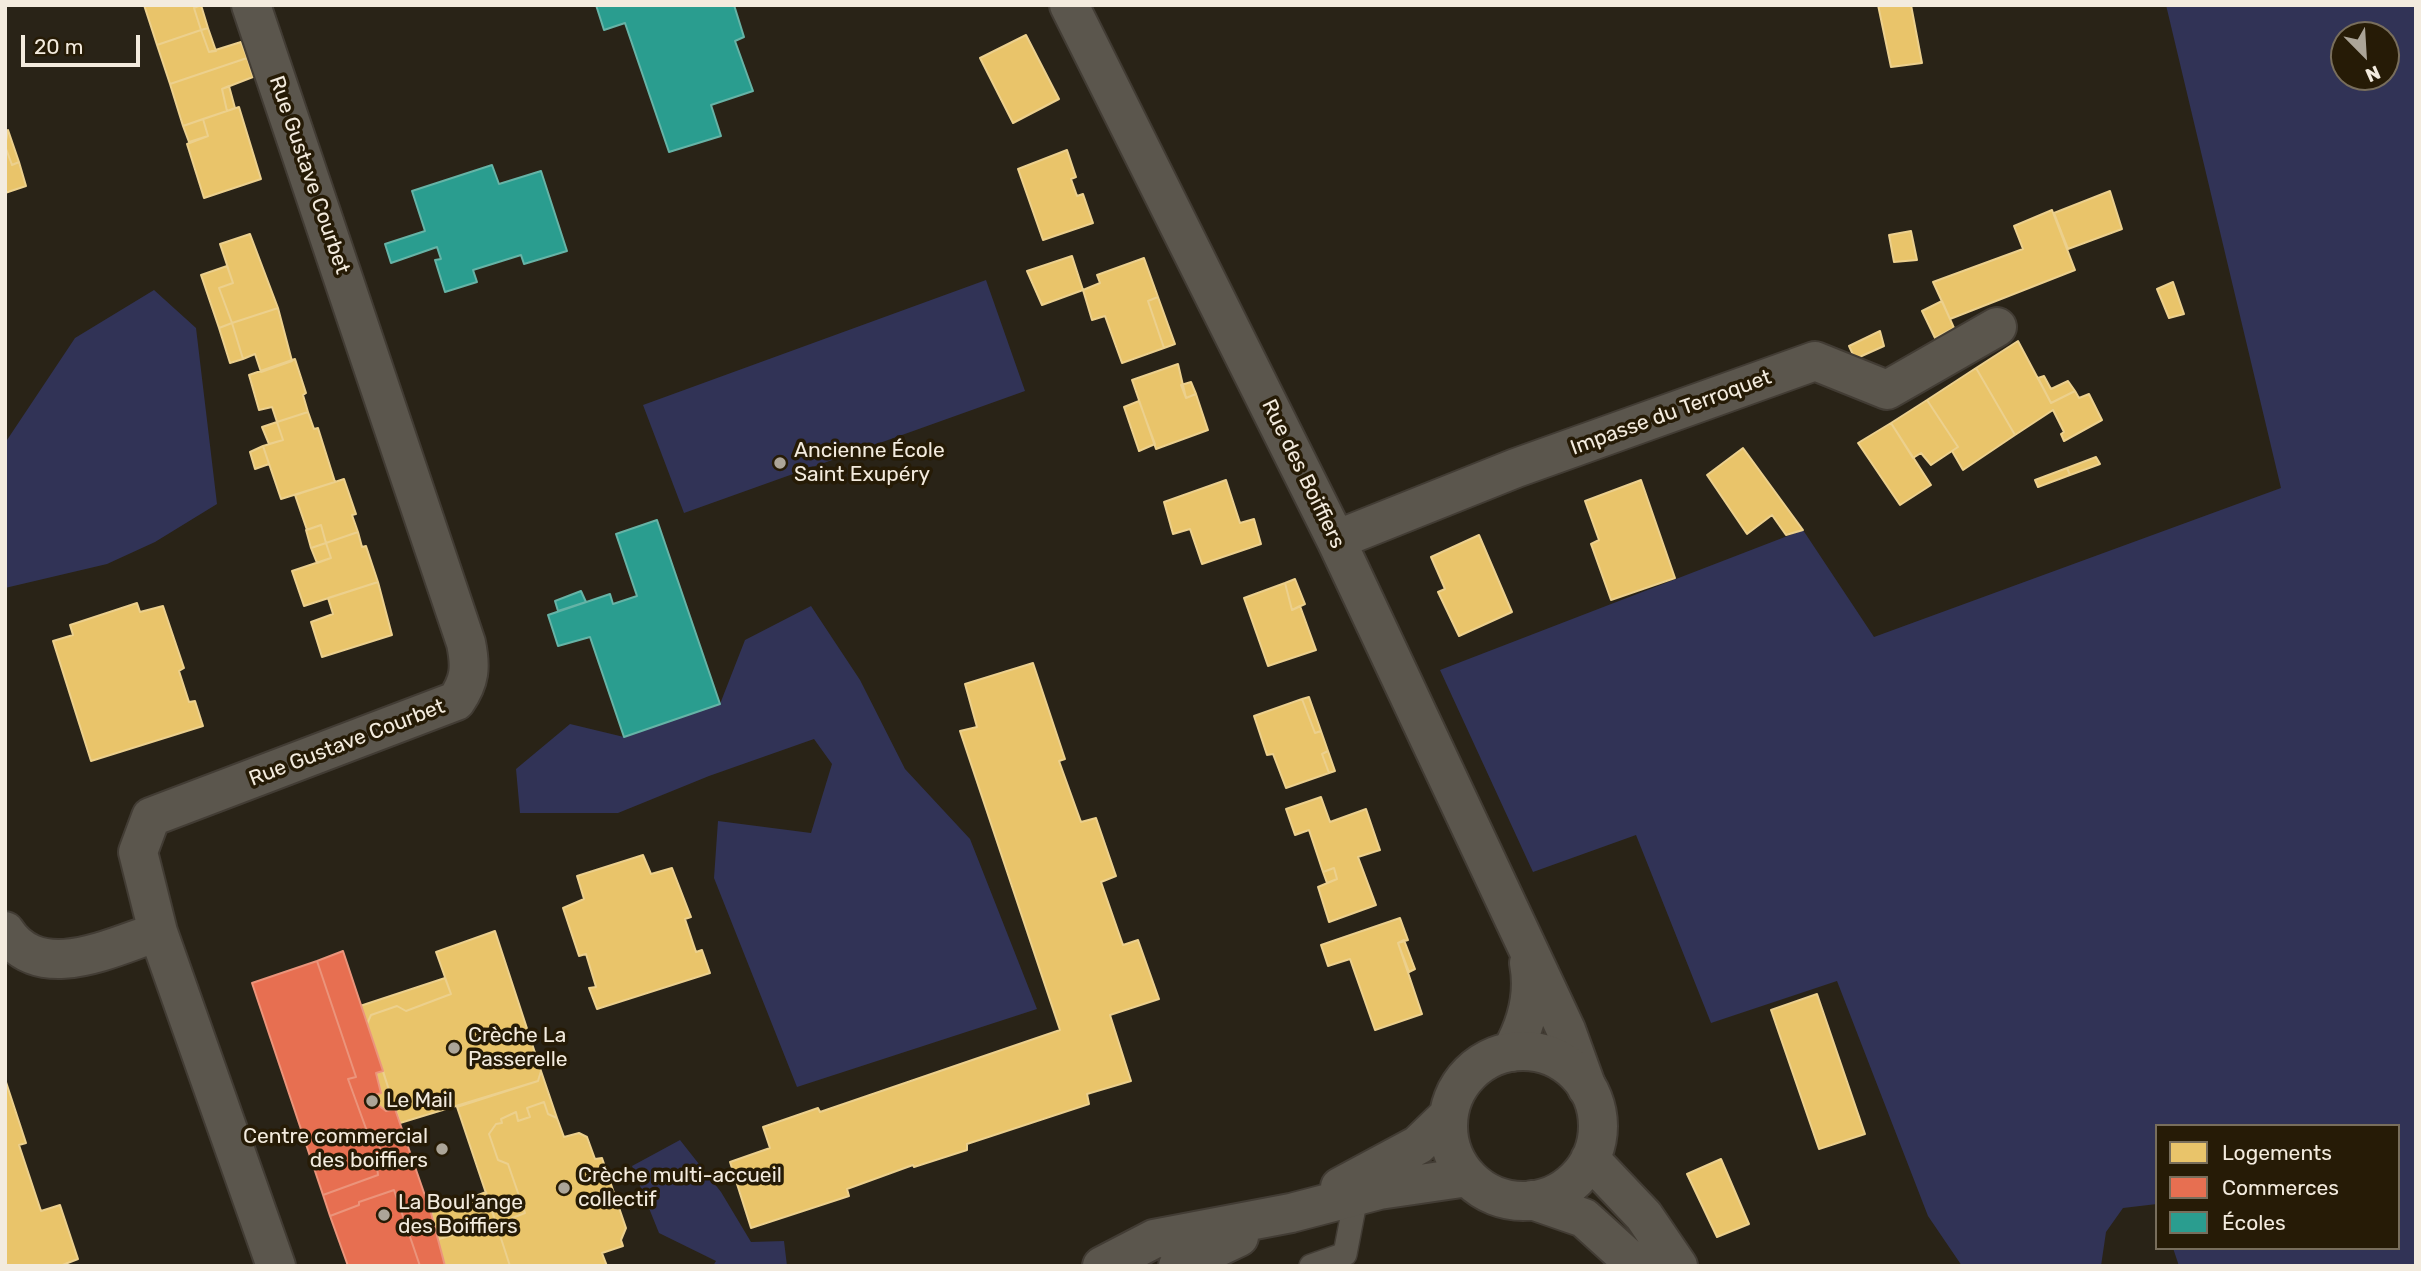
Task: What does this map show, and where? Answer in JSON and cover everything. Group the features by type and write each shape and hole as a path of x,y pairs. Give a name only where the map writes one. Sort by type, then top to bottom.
{"street":[{"name":"Rue Gustave Courbet","path":"251,5 466,643 470,664 468,685 456,701 150,817 138,852 158,932 276,1266"},
{"name":"Rue des Boiffiers","path":"1069,5 1336,540 1566,1030 1587,1088"},
{"name":"Impasse du Terroquet","path":"1336,540 1516,468 1815,361 1887,390 1997,327"},
{"path":"5,931 14,944 46,961 73,960 158,932"},
{"name":"Rue des Boiffiers","path":"1511,1052 1523,1031 1532,993 1526,947"},
{"path":"1532,1200 1560,1191 1572,1182 1590,1159 1595,1145 1597,1121 1587,1088 1569,1067 1537,1052 1511,1052 1488,1059 1467,1076 1457,1090 1448,1116 1451,1148 1468,1177 1479,1187 1502,1198 1532,1200 1584,1218 1637,1266"},
{"path":"1178,1266 1291,1213 1418,1145 1448,1116"},
{"path":"1590,1159 1644,1216 1678,1266"},
{"path":"1102,1266 1154,1239 1291,1213 1432,1181 1468,1177"}],"lane":[{"path":"1311,1266 1345,1254 1356,1197"}],"shaded area":[{"path":"2166,5 2416,5 2416,1266 2179,1266 2174,1250 2400,1250 2400,1124 2155,1124 2155,1204 2123,1208 2106,1232 2101,1266 1962,1266 1928,1216 1837,981 1711,1023 1636,835 1533,872 1440,670 1803,530 1874,637 2281,488"},
{"path":"986,280 1025,391 684,513 643,405"},
{"path":"154,290 196,328 217,504 155,542 107,564 5,588 5,443 75,338"},
{"path":"811,606 860,680 905,769 970,839 1037,1009 797,1087 714,878 718,821 811,833 832,764 814,739 709,776 618,813 520,813 516,769 570,724 624,737 720,704 745,640"},
{"path":"680,1140 721,1192 751,1242 784,1241 787,1266 713,1266 716,1261 659,1233 632,1166"}],"building: Logements":[{"path":"144,5 200,5 194,8 201,30 157,45"},
{"path":"201,5 208,28 201,30 194,8"},
{"path":"1878,5 1911,5 1922,63 1891,67"},
{"path":"208,28 216,51 209,52 201,30"},
{"path":"201,30 209,52 241,42 247,58 170,84 157,45"},
{"path":"1026,35 1059,99 1013,123 980,58"},
{"path":"247,58 253,77 222,89 227,111 183,126 170,84"},
{"path":"229,86 235,108 227,111 222,89"},
{"path":"239,107 261,179 204,198 187,144 208,136 203,119"},
{"path":"203,119 208,136 189,142 183,126"},
{"path":"8,130 19,162 12,165 5,146"},
{"path":"5,146 12,165 19,162 26,186 5,193"},
{"path":"1067,150 1076,177 1071,179 1077,196 1083,194 1093,223 1043,240 1018,169"},
{"path":"2110,191 2122,229 2068,249 2054,213"},
{"path":"2052,210 2075,270 1950,319 1933,282 2023,249 2014,226"},
{"path":"1911,231 1917,260 1894,262 1889,235"},
{"path":"250,234 278,308 232,323 219,288 233,283 220,244"},
{"path":"1072,256 1083,290 1042,305 1027,271"},
{"path":"1144,258 1158,297 1148,301 1164,348 1122,363 1105,316 1092,320 1083,290 1100,283 1097,275"},
{"path":"227,266 233,283 219,288 232,323 219,328 201,275"},
{"path":"2173,282 2184,314 2169,318 2157,289"},
{"path":"1158,297 1175,344 1164,348 1148,301"},
{"path":"1942,301 1954,328 1935,338 1922,311"},
{"path":"278,308 292,361 261,372 255,354 243,359 232,323"},
{"path":"232,323 243,359 230,363 219,328"},
{"path":"1880,331 1884,346 1855,359 1849,346"},
{"path":"2018,341 2051,403 2075,391 2079,398 2089,394 2102,420 2064,441 2061,434 2064,432 2053,410 2015,435 1976,368"},
{"path":"295,359 306,393 303,395 308,412 277,422 272,407 259,410 249,375"},
{"path":"1178,364 1186,398 1196,394 1208,430 1156,449 1132,380"},
{"path":"1976,368 2015,435 1963,470 1952,451 1958,447 1927,400"},
{"path":"2044,376 2051,389 2068,381 2075,391 2051,403 2038,378"},
{"path":"1191,382 1196,394 1186,398 1181,385"},
{"path":"1927,400 1958,447 1931,465 1921,453 1913,458 1891,423"},
{"path":"1139,401 1155,444 1139,451 1124,407"},
{"path":"308,412 314,429 318,428 335,482 281,499 263,446 283,440 277,422"},
{"path":"277,422 283,440 269,444 262,427"},
{"path":"1891,423 1931,485 1900,505 1858,443"},
{"path":"263,446 269,464 255,469 250,452"},
{"path":"1743,448 1803,530 1786,535 1772,515 1747,534 1707,475"},
{"path":"2096,457 2100,464 2070,475 2067,468"},
{"path":"2067,468 2070,475 2038,487 2035,480"},
{"path":"344,479 356,514 352,515 358,532 326,543 321,525 307,530 295,495"},
{"path":"1226,480 1240,523 1254,519 1261,544 1202,564 1190,529 1173,534 1164,502"},
{"path":"1641,480 1675,578 1611,600 1591,544 1599,540 1585,501"},
{"path":"321,525 326,543 311,548 306,530"},
{"path":"358,532 362,547 366,546 378,582 304,606 292,571 331,558 326,543"},
{"path":"1479,535 1512,612 1459,636 1438,592 1445,589 1431,557"},
{"path":"326,543 331,558 317,563 311,548"},
{"path":"1295,579 1305,604 1292,610 1285,583"},
{"path":"378,582 392,635 322,657 311,622 333,614 328,598"},
{"path":"1285,583 1292,610 1300,606 1316,650 1268,666 1244,598"},
{"path":"137,603 140,612 163,606 184,668 179,671 189,702 195,701 203,726 91,761 53,641 73,635 70,625"},
{"path":"1033,663 1065,759 1059,761 1081,822 1096,818 1116,876 1101,882 1123,945 1138,940 1159,999 1110,1015 1131,1081 1087,1094 1089,1104 967,1144 967,1150 914,1167 913,1165 847,1189 849,1196 751,1228 730,1162 770,1148 763,1127 818,1108 820,1112 1060,1030 960,731 977,727 965,684"},
{"path":"1309,697 1321,731 1315,733 1302,699"},
{"path":"1302,699 1315,733 1321,731 1328,751 1322,754 1329,773 1286,788 1273,754 1267,755 1254,716"},
{"path":"1328,751 1335,771 1329,773 1322,754"},
{"path":"1321,797 1330,822 1366,809 1380,850 1358,857 1376,905 1329,922 1318,887 1337,879 1334,868 1323,872 1309,830 1295,835 1286,809"},
{"path":"643,855 651,874 672,868 691,917 685,919 696,952 702,950 710,973 597,1009 589,988 596,987 586,954 579,956 563,908 584,899 577,876"},
{"path":"1334,868 1337,879 1327,883 1323,872"},
{"path":"1400,918 1408,940 1398,943 1422,1014 1375,1030 1350,959 1328,966 1321,945"},
{"name":"Crèche La Passerelle","path":"495,931 541,1071 538,1081 400,1123 367,1024 371,1015 397,1006 406,1011 451,994 436,952"},
{"path":"1404,940 1415,969 1409,972 1398,943"},
{"path":"445,978 451,994 406,1011 397,1006 371,1015 367,1024 360,1006"},
{"path":"1817,994 1865,1134 1819,1149 1771,1010"},
{"path":"383,1071 395,1109 388,1112 378,1105 375,1095 381,1093 376,1073"},
{"path":"541,1071 557,1118 548,1114 544,1102 527,1108 530,1117 518,1121 516,1112 501,1119 502,1123 496,1124 489,1134 498,1160 508,1164 525,1213 512,1218 507,1229 496,1223 457,1107 538,1081"},
{"path":"5,1079 26,1143 19,1145 41,1211 60,1205 78,1259 60,1266 5,1266"},
{"name":"Crèche multi-accueil collectif","path":"544,1102 548,1114 557,1118 564,1137 579,1133 587,1137 595,1159 602,1158 626,1228 621,1240 623,1246 602,1253 607,1266 510,1266 496,1223 507,1229 512,1218 525,1213 508,1164 498,1160 489,1134 496,1124 502,1123 501,1119 516,1112 518,1121 530,1117 527,1108"},
{"path":"1721,1159 1749,1224 1717,1237 1687,1174"},
{"path":"486,1192 496,1223 439,1239 431,1213"},
{"path":"496,1223 510,1266 445,1266 437,1243 439,1239"}],"building: Commerces":[{"path":"343,951 383,1071 376,1073 381,1093 375,1095 378,1105 386,1111 395,1109 431,1213 445,1266 420,1266 394,1190 330,1216 323,1195 378,1175 377,1167 385,1165 375,1132 368,1134 348,1079 356,1077 317,961"},
{"path":"317,961 356,1077 348,1079 368,1134 375,1132 385,1165 377,1167 378,1175 323,1195 252,983"},
{"path":"394,1190 420,1266 348,1266 330,1216"}],"building: Écoles":[{"path":"596,5 734,5 744,37 735,41 753,91 711,105 721,136 669,152 625,23 604,30"},
{"path":"492,165 499,184 541,171 567,251 524,264 521,255 473,270 477,282 445,292 435,260 441,259 437,247 391,263 385,244 425,231 412,191"},
{"path":"657,520 720,704 624,737 590,637 558,646 548,615 610,594 613,604 637,596 616,534"},
{"path":"581,591 586,602 558,611 555,601"}],"place":[{"name":"Ancienne École Saint Exupéry","path":"780,463"},
{"name":"Crèche La Passerelle","path":"454,1048"},
{"name":"Le Mail","path":"372,1101"},
{"name":"Centre commercial des boiffiers","path":"442,1149"},
{"name":"Crèche multi-accueil collectif","path":"564,1188"},
{"name":"La Boul'ange des Boiffiers","path":"384,1215"}]}
